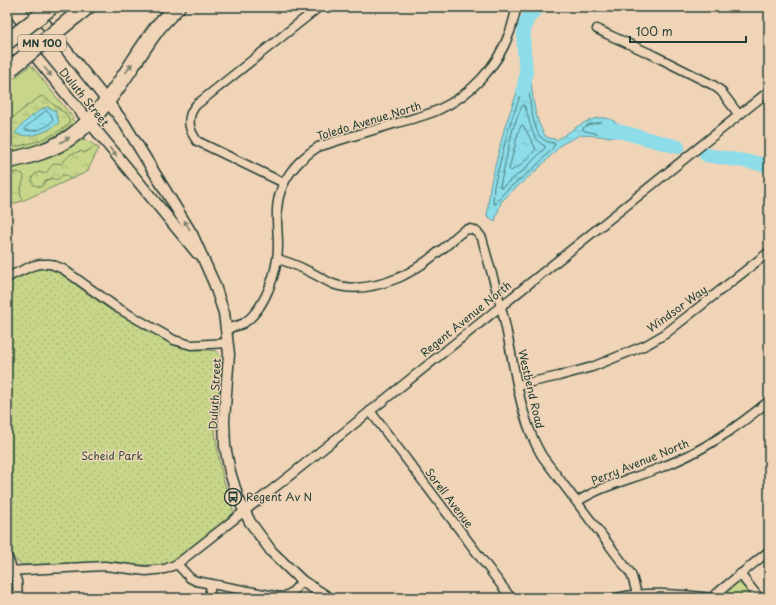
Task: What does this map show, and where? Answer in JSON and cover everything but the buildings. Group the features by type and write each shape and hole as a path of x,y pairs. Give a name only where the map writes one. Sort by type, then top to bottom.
{"highway":[{"name":"MN 100","path":"7,42 51,7"},
{"name":"MN 100","path":"9,70 87,7"},
{"path":"7,161 45,150 71,137 89,122 107,100 159,26 177,7"}],"street":[{"name":"Duluth Street","path":"32,7 124,123 192,234 220,299 226,329 228,343 228,374 224,420 225,446 230,472 238,498 259,536 272,552 302,581 329,598"},
{"path":"284,183 197,141 189,127 189,120 191,112 196,106 319,7"},
{"name":"Toledo Avenue North","path":"226,329 238,326 247,321 266,297 278,259 277,204 284,183 295,165 318,147 438,110 457,99 474,86 489,71 509,34 517,7"},
{"name":"Duluth Street","path":"7,22 204,261"},
{"path":"597,28 713,84 721,91 739,115"},
{"name":"Regent Avenue North","path":"178,564 245,512 769,91"},
{"name":"Westbend Road","path":"278,259 306,270 333,284 361,288 377,285 398,278 416,269 466,230 474,230 478,232 482,238 507,331 524,415 534,443 542,456 630,574 636,594"},
{"name":"Windsor Way","path":"518,385 592,367 646,345 665,334 769,252"},
{"path":"7,278 32,266 51,264 63,269 116,307 174,340 191,345 228,343"},
{"name":"Perry Avenue North","path":"577,502 590,494 662,468 685,458 730,431 769,401"},
{"name":"Sorell Avenue","path":"370,411 511,598"},
{"path":"615,598 636,594 666,594 712,598 769,551"},
{"path":"7,556 10,571 17,580 18,598"},
{"path":"10,571 105,566 151,571 165,569 178,564 190,578 196,581 280,597 284,597 292,593 302,581"},
{"path":"740,574 759,598"},
{"path":"208,598 211,584"}],"green space":[{"path":"31,65 73,118 72,119 75,123 59,134 42,142 7,155 7,148 40,140 69,124 69,120 59,108 39,97 25,107 7,124 7,84"},
{"path":"42,96 66,113 69,124 48,137 24,145 7,148 6,132 8,123 18,113","holes":["43,108 50,108 56,114 58,121 54,125 40,133 18,135 22,125"]},
{"path":"85,139 85,141 90,142 97,147 83,153 71,154 61,164 45,174 39,172 45,181 63,174 71,179 22,201 20,191 24,178 17,172 7,175 7,168 47,158 76,142"},
{"path":"94,147 99,148 87,172 71,179 63,174 58,179 52,178 45,181 41,187 34,185 32,182 32,178 35,174 39,172 45,174 53,164 61,164 71,154 81,151 84,153"},
{"path":"17,172 23,174 24,178 20,191 22,201 7,206 7,175"},
{"name":"Scheid Park","path":"41,268 46,268 60,273 106,307 176,346 196,350 217,351 221,358 222,364 215,432 223,479 234,513 174,561 161,565 133,565 117,562 23,565 15,560 7,547 7,283"},
{"path":"737,583 742,584 753,598 736,598 727,596 726,593"}],"water":[{"path":"524,73 530,73 538,122 546,137 557,140 584,123 599,118 607,118 614,121 623,130 615,137 580,135 562,144 538,169 501,202 495,221 487,216 490,186 505,126"},
{"path":"47,107 56,111 59,122 55,126 38,134 26,136 15,133 30,118"}],"waterway":[{"path":"523,91 526,72 524,46 525,28 527,20 539,7"},
{"path":"603,129 611,129 678,147"},
{"path":"706,155 769,165"}],"place":[{"name":"Regent Av N","path":"233,497"}]}
